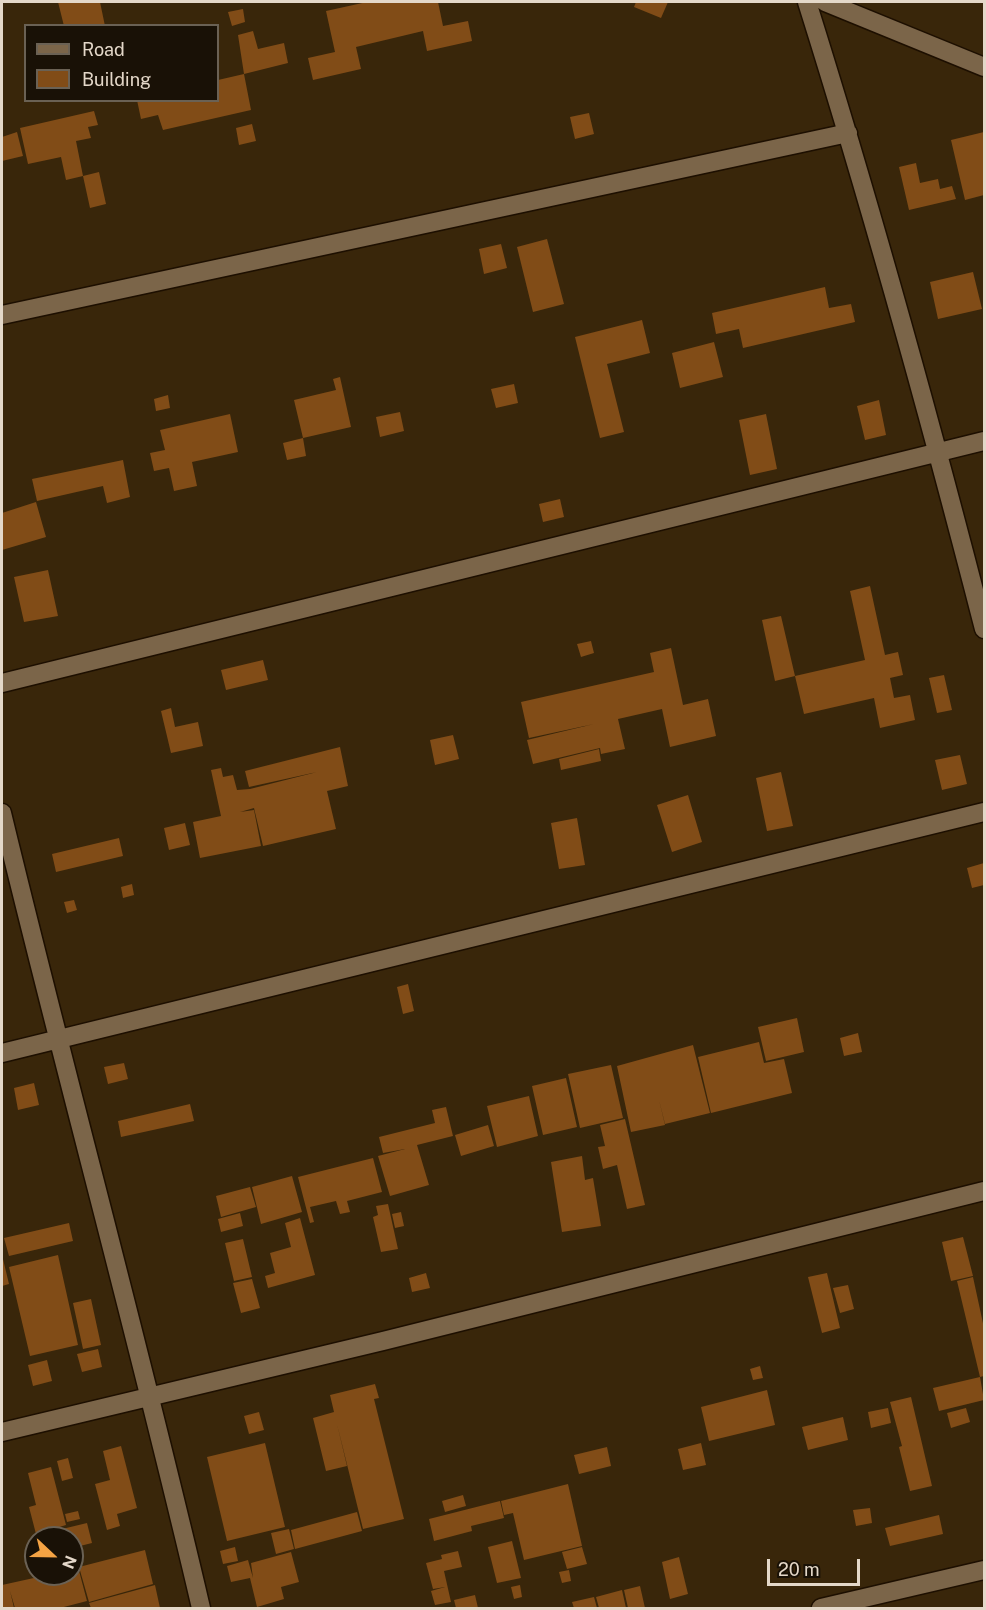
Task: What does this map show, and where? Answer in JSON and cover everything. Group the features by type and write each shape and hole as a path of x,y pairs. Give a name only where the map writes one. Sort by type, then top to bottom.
{"street":[{"path":"807,2 848,133 938,452 984,629"},
{"path":"825,2 984,67"},
{"path":"2,315 848,133"},
{"path":"2,683 984,441"},
{"path":"2,1053 984,812"},
{"path":"2,813 57,1040 152,1397 201,1608"},
{"path":"2,1432 984,1191"},
{"path":"821,1608 848,1606 984,1570"}],"building":[{"path":"58,2 100,2 105,24 64,24"},
{"path":"367,2 438,2 443,26 468,21 472,41 427,51 423,31 356,47 361,69 313,80 308,58 335,52 326,11"},
{"path":"636,2 668,2 661,18 634,7"},
{"path":"243,9 245,22 232,26 228,12"},
{"path":"253,31 258,49 284,43 288,63 244,74 238,35"},
{"path":"244,74 251,110 163,130 158,115 141,119 137,102 219,102 219,80"},
{"path":"94,111 98,125 88,127 91,138 76,141 83,176 66,180 61,157 28,164 20,128"},
{"path":"589,113 594,134 575,139 570,117"},
{"path":"252,124 256,141 239,145 236,128"},
{"path":"17,132 23,156 2,161 2,137"},
{"path":"984,132 984,195 965,200 951,140"},
{"path":"916,163 920,183 938,179 940,189 952,186 956,199 909,210 899,167"},
{"path":"99,172 106,204 90,208 83,176"},
{"path":"547,239 564,304 533,312 517,247"},
{"path":"501,244 507,268 484,274 479,249"},
{"path":"973,272 982,309 938,319 930,282"},
{"path":"825,287 829,308 851,304 855,322 743,348 739,329 716,334 712,313"},
{"path":"642,320 650,353 607,364 624,432 600,438 575,337"},
{"path":"714,342 723,377 680,388 672,353"},
{"path":"340,377 351,427 303,438 294,400 336,390 333,379"},
{"path":"514,384 518,403 496,408 491,389"},
{"path":"168,395 170,408 156,411 154,399"},
{"path":"879,400 886,435 865,440 857,406"},
{"path":"400,412 404,431 380,437 376,417"},
{"path":"230,414 238,452 192,462 197,486 174,491 169,468 154,471 150,453 165,450 160,430"},
{"path":"766,414 777,469 750,475 739,420"},
{"path":"303,438 306,456 287,460 283,443"},
{"path":"123,460 130,497 107,503 103,486 37,501 32,479"},
{"path":"560,499 564,517 543,522 539,504"},
{"path":"36,502 46,537 2,550 2,513"},
{"path":"48,570 58,616 24,622 14,577"},
{"path":"870,586 885,655 898,652 903,675 890,678 894,698 910,695 915,720 880,728 874,698 804,714 795,676 865,660 850,591"},
{"path":"781,616 795,676 775,681 762,620"},
{"path":"591,641 594,653 581,657 577,644"},
{"path":"671,648 683,705 708,699 716,736 670,747 662,709 618,719 625,749 601,754 600,748 533,764 527,740 594,724 529,738 521,702 654,672 650,653"},
{"path":"263,660 268,680 226,690 221,670"},
{"path":"944,675 952,710 937,713 929,678"},
{"path":"171,708 175,727 198,722 203,746 171,753 161,711"},
{"path":"453,735 459,759 435,765 430,740"},
{"path":"340,747 348,786 327,791 336,829 263,846 254,808 240,812 254,810 261,846 200,858 193,822 221,816 211,770 221,768 223,777 233,775 237,790 250,789 317,772 249,787 245,771"},
{"path":"599,749 601,761 561,770 559,759"},
{"path":"960,755 967,784 942,790 935,760"},
{"path":"781,772 793,826 767,831 756,778"},
{"path":"688,795 702,842 672,852 657,805"},
{"path":"577,818 585,865 559,869 551,823"},
{"path":"185,823 190,845 169,850 164,828"},
{"path":"119,838 123,856 56,872 52,854"},
{"path":"984,863 984,885 972,888 967,868"},
{"path":"132,884 134,895 123,898 121,887"},
{"path":"74,900 77,910 67,913 64,902"},
{"path":"408,984 414,1011 403,1014 397,987"},
{"path":"797,1018 804,1052 766,1061 758,1027"},
{"path":"858,1033 862,1052 844,1056 840,1038"},
{"path":"759,1042 764,1063 784,1059 792,1093 711,1113 698,1057"},
{"path":"693,1045 710,1113 665,1124 659,1100 665,1125 631,1132 617,1066"},
{"path":"124,1063 128,1079 108,1084 104,1067"},
{"path":"611,1065 623,1118 580,1128 568,1074"},
{"path":"566,1078 577,1127 543,1135 532,1086"},
{"path":"34,1083 39,1105 18,1110 14,1088"},
{"path":"529,1096 538,1136 497,1147 487,1106"},
{"path":"190,1104 194,1121 121,1137 118,1121"},
{"path":"446,1107 453,1136 417,1145 429,1185 390,1196 378,1156 405,1149 383,1153 379,1137 435,1123 432,1110"},
{"path":"625,1119 645,1205 627,1209 617,1165 603,1169 598,1147 605,1146 600,1125"},
{"path":"488,1125 494,1146 461,1156 455,1135"},
{"path":"582,1156 585,1180 593,1178 601,1226 562,1232 551,1162"},
{"path":"373,1158 382,1192 347,1201 350,1212 340,1214 336,1201 310,1207 314,1222 310,1223 298,1177"},
{"path":"292,1176 302,1212 261,1224 252,1187"},
{"path":"250,1187 256,1207 221,1217 216,1196"},
{"path":"388,1204 398,1249 381,1252 373,1217 378,1215 376,1206"},
{"path":"401,1212 404,1226 395,1228 392,1214"},
{"path":"240,1213 243,1226 221,1232 218,1219"},
{"path":"300,1218 315,1275 268,1288 265,1276 275,1273 270,1253 291,1247 285,1223"},
{"path":"69,1223 73,1241 9,1256 4,1238"},
{"path":"963,1237 973,1276 951,1281 942,1242"},
{"path":"243,1239 252,1277 234,1281 225,1243"},
{"path":"2,1255 9,1284 2,1286"},
{"path":"58,1255 78,1345 30,1356 9,1267"},
{"path":"426,1273 430,1288 412,1292 409,1278"},
{"path":"827,1273 840,1328 822,1333 808,1277"},
{"path":"973,1277 984,1328 984,1376 980,1377 957,1281"},
{"path":"252,1279 260,1308 241,1313 233,1283"},
{"path":"848,1285 854,1309 840,1313 833,1288"},
{"path":"91,1299 101,1345 83,1349 73,1303"},
{"path":"98,1349 102,1367 82,1372 77,1354"},
{"path":"47,1360 52,1381 33,1386 28,1365"},
{"path":"760,1366 763,1378 753,1380 750,1369"},
{"path":"980,1377 984,1400 939,1411 933,1388"},
{"path":"375,1384 379,1398 374,1399 404,1519 363,1529 337,1424 347,1466 326,1471 313,1418 334,1412 330,1395"},
{"path":"767,1390 775,1425 709,1441 701,1407"},
{"path":"911,1397 932,1486 910,1491 899,1447 902,1446 890,1402"},
{"path":"888,1408 891,1423 871,1428 868,1412"},
{"path":"966,1408 970,1422 951,1428 947,1413"},
{"path":"259,1412 264,1430 249,1434 244,1416"},
{"path":"843,1417 848,1440 808,1450 802,1427"},
{"path":"265,1443 285,1527 227,1541 207,1457"},
{"path":"701,1443 706,1465 683,1470 678,1449"},
{"path":"121,1446 137,1508 117,1514 120,1526 107,1530 95,1484 110,1480 103,1451"},
{"path":"607,1447 611,1466 579,1474 574,1455"},
{"path":"68,1458 73,1478 62,1481 57,1461"},
{"path":"51,1467 66,1525 34,1526 29,1507 36,1505 28,1473"},
{"path":"568,1484 582,1546 524,1560 513,1513 504,1515 501,1501"},
{"path":"463,1495 466,1506 445,1512 442,1501"},
{"path":"500,1501 504,1518 471,1526 472,1531 434,1541 429,1519"},
{"path":"870,1508 872,1523 856,1526 853,1510"},
{"path":"78,1511 80,1519 67,1522 65,1514"},
{"path":"357,1512 362,1531 295,1549 291,1530"},
{"path":"939,1515 943,1534 890,1546 885,1528"},
{"path":"87,1523 92,1543 84,1545 84,1526 75,1526"},
{"path":"289,1529 294,1549 276,1554 271,1533"},
{"path":"512,1541 521,1578 497,1583 488,1547"},
{"path":"235,1547 238,1561 223,1564 220,1551"},
{"path":"582,1547 587,1564 567,1569 562,1552"},
{"path":"145,1550 153,1584 89,1602 84,1584 84,1566"},
{"path":"458,1551 462,1567 444,1571 451,1602 435,1605 431,1591 445,1587 433,1589 426,1563 442,1559 441,1555"},
{"path":"291,1552 299,1582 281,1587 284,1599 257,1607 250,1578 231,1582 227,1566 248,1560 253,1578 251,1563"},
{"path":"679,1557 688,1594 670,1599 662,1562"},
{"path":"569,1570 571,1581 562,1583 559,1572"},
{"path":"24,1580 24,1586 83,1586 87,1601 60,1608 15,1608 10,1591 14,1608 2,1608 2,1585"},
{"path":"155,1585 160,1608 91,1608 89,1603"},
{"path":"520,1585 522,1597 514,1599 511,1587"},
{"path":"640,1586 645,1608 628,1608 624,1590"},
{"path":"622,1590 626,1608 599,1608 596,1597"},
{"path":"475,1595 478,1608 456,1608 454,1600"},
{"path":"594,1597 597,1608 574,1608 572,1602"}]}
